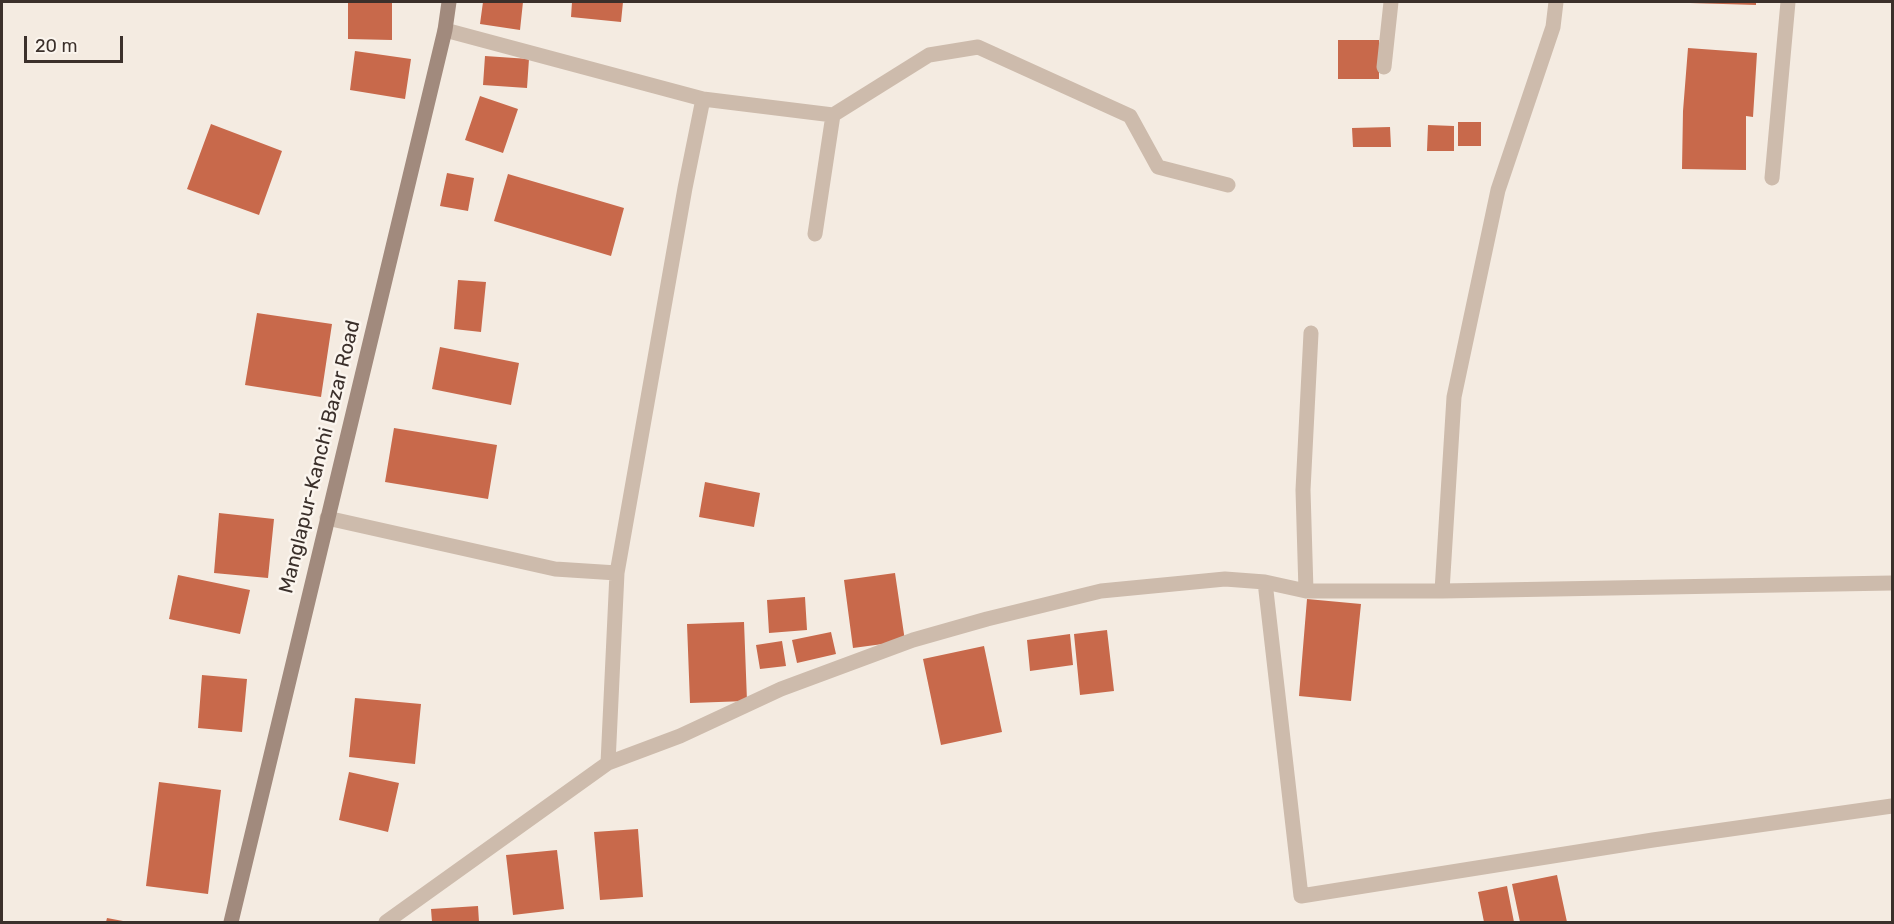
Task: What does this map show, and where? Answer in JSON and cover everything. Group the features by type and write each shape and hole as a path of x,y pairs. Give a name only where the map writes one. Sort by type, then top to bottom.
{"street":[{"name":"Manglapur-Kanchi Bazar Road","path":"231,922 445,30 449,2"},
{"path":"1384,67 1391,2"},
{"path":"1442,591 1454,397 1498,190 1554,27 1556,2"},
{"path":"1772,178 1788,2"},
{"path":"445,30 703,99 833,115 929,55 978,47 1130,116 1158,167 1228,185"},
{"path":"608,763 617,573 703,99"},
{"path":"815,234 833,115"},
{"path":"1306,591 1303,490 1311,333"},
{"path":"327,518 555,569 617,573"},
{"path":"386,922 608,763 681,736 792,685 913,640 1101,591 1225,579 1265,582 1306,591 1893,584"},
{"path":"1265,582 1301,896 1641,842 1893,806"}],"building":[{"path":"348,2 392,2 392,40 348,39"},
{"path":"483,2 523,2 520,30 480,24"},
{"path":"572,2 623,2 621,22 571,17"},
{"path":"1756,2 1756,5 1690,3"},
{"path":"1338,40 1379,40 1379,79 1338,79"},
{"path":"1688,48 1757,53 1753,117 1746,116 1746,170 1682,169 1683,111"},
{"path":"355,51 411,59 405,99 350,90"},
{"path":"485,56 529,59 527,88 483,85"},
{"path":"480,96 518,109 503,153 465,140"},
{"path":"1458,122 1481,122 1481,146 1458,146"},
{"path":"211,124 282,151 259,215 187,189"},
{"path":"1428,125 1454,126 1454,151 1427,151"},
{"path":"1390,127 1391,147 1353,147 1352,128"},
{"path":"447,173 474,178 468,211 440,206"},
{"path":"508,174 624,208 611,256 494,221"},
{"path":"458,280 486,282 481,332 454,329"},
{"path":"257,313 332,324 321,397 245,385"},
{"path":"440,347 519,363 511,405 432,389"},
{"path":"394,428 497,445 488,499 385,482"},
{"path":"705,482 760,493 754,527 699,517"},
{"path":"219,513 274,519 268,578 214,573"},
{"path":"895,573 905,641 853,648 844,580"},
{"path":"178,575 250,590 240,634 169,619"},
{"path":"805,597 807,630 769,633 767,600"},
{"path":"1307,599 1361,604 1351,701 1299,696"},
{"path":"744,622 747,701 690,703 687,624"},
{"path":"1107,630 1114,691 1080,695 1074,634"},
{"path":"831,632 836,654 797,663 792,640"},
{"path":"1070,634 1073,665 1030,671 1027,640"},
{"path":"782,641 786,666 760,669 756,645"},
{"path":"984,646 1002,732 941,745 923,659"},
{"path":"202,675 247,679 242,732 198,728"},
{"path":"355,698 421,704 415,764 349,757"},
{"path":"349,772 399,783 388,832 339,820"},
{"path":"159,782 221,790 208,894 146,886"},
{"path":"638,829 643,897 600,900 594,832"},
{"path":"557,850 564,909 513,915 506,855"},
{"path":"1557,875 1567,922 1520,922 1512,884"},
{"path":"1507,886 1514,922 1484,922 1478,892"},
{"path":"478,906 479,922 432,922 431,909"},
{"path":"107,918 123,921 123,922 106,922"}]}
